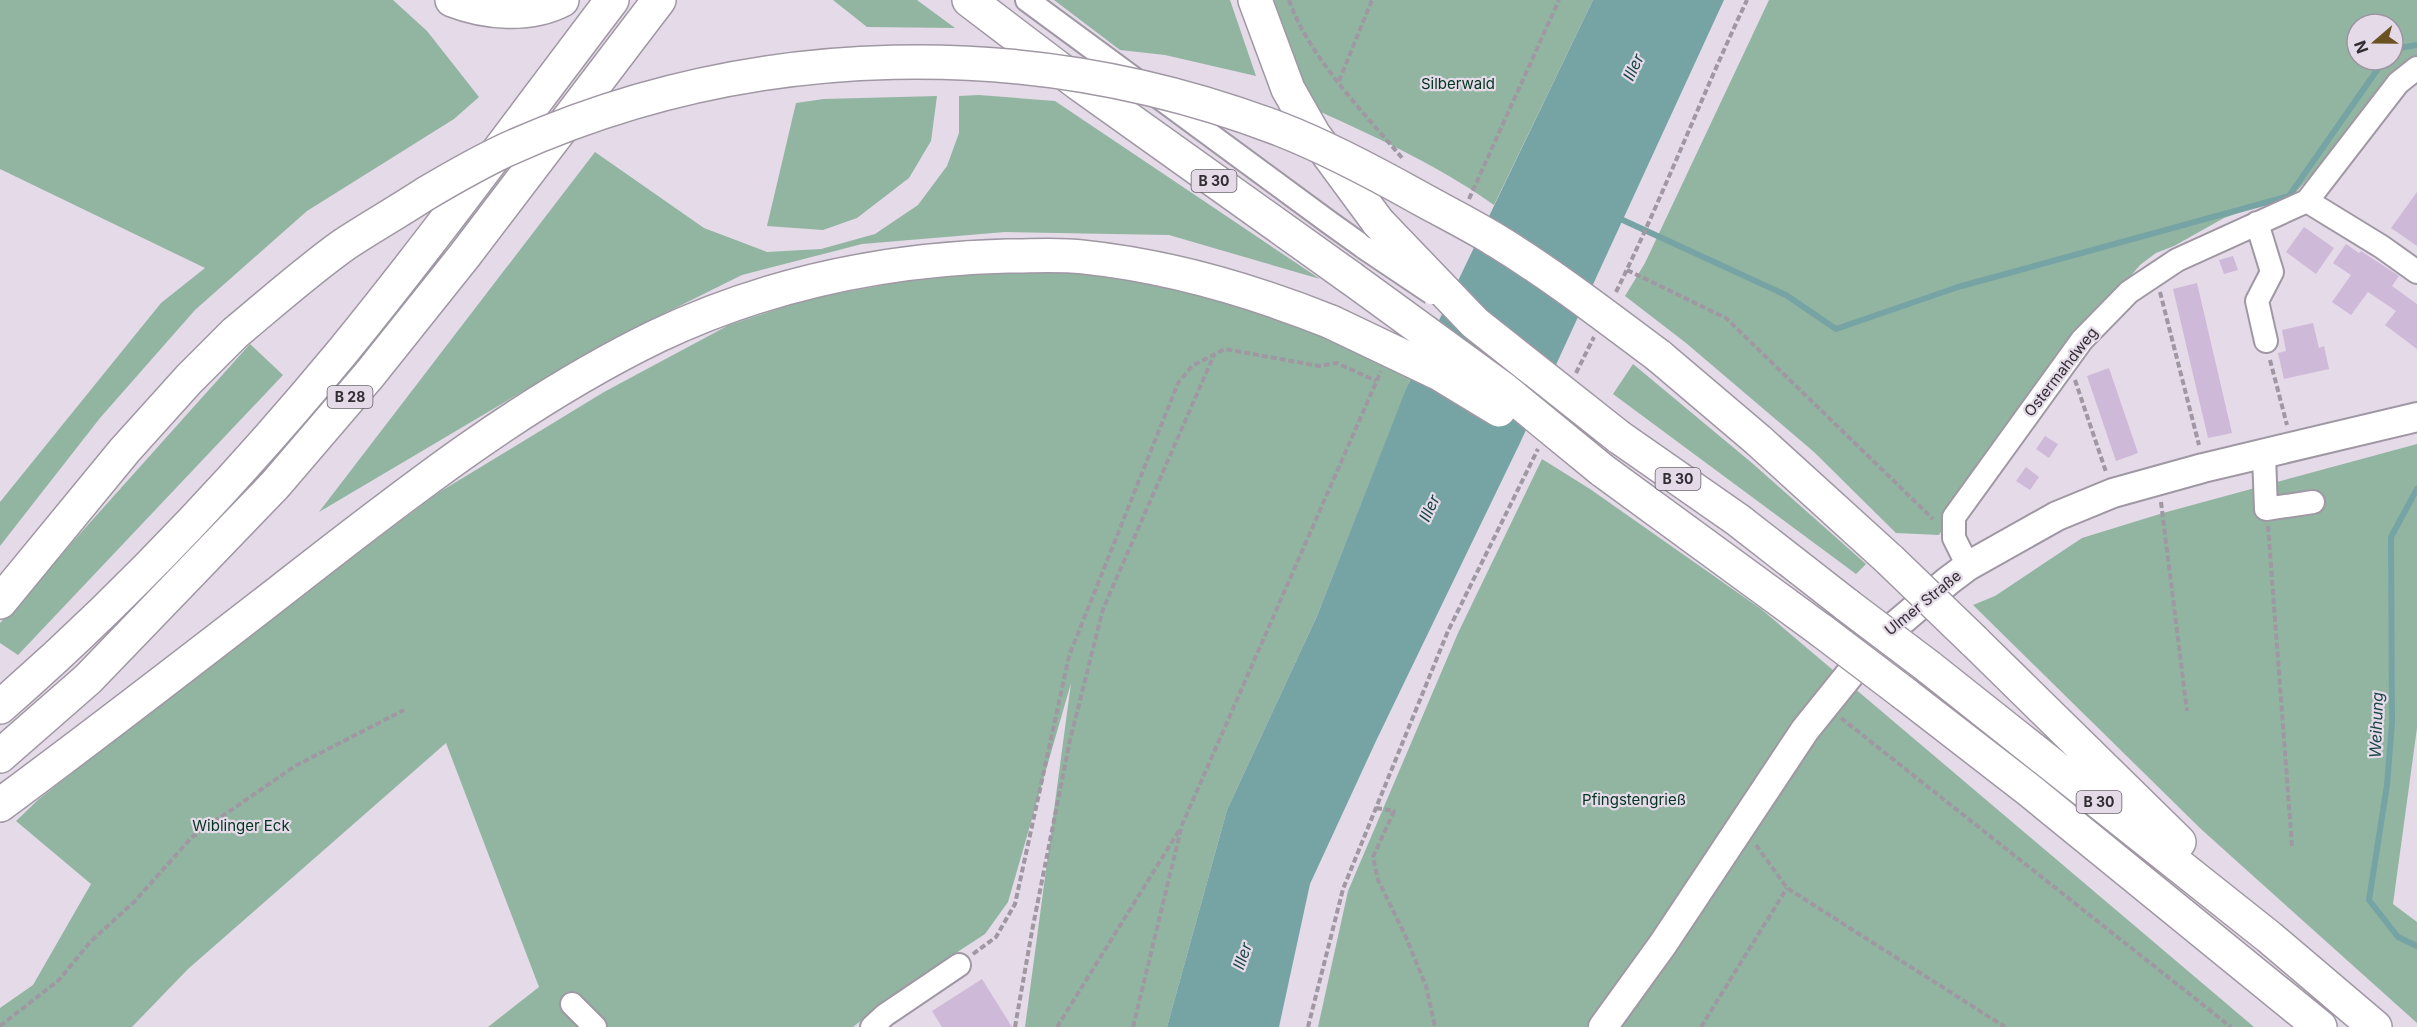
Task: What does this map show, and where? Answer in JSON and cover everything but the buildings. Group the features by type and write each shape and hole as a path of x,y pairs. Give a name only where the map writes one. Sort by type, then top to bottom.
{"highway":[{"path":"452,0 473,8 504,11 531,10 562,0"},
{"name":"B 28","path":"0,707 61,654 169,547 257,451 343,351 612,0"},
{"name":"B 28","path":"0,756 88,679 275,485 370,374 458,264 658,0"},
{"name":"B 30","path":"969,0 1078,83 1502,388 1602,470 1905,694 2030,790 2320,1027"},
{"path":"1255,0 1288,89 1314,135 1337,168 1372,235"},
{"path":"0,602 125,450 189,379 235,333 343,246 445,183 506,150 575,122 707,84 828,65 895,61 998,64 1098,77 1164,91 1285,131 1365,168 1492,238 1592,306 1659,356 1758,440 1890,560 2204,866 2269,937"},
{"name":"B 30","path":"1372,235 1475,323 1619,437 1738,520 1929,667 2269,937 2375,1027"},
{"path":"0,805 114,720 395,502 482,439 550,395 656,337 721,309 850,271 954,257 1080,256 1160,268 1252,292 1331,322 1438,373 1602,470"}],"main road":[{"name":"Ulmer Straße","path":"1603,1027 1663,944 1805,729 1875,643 1908,613 1968,566 2057,516 2113,493 2417,417"}],"street":[{"name":"B 30","path":"1027,0 1162,99 1372,235"},
{"name":"Ostermahdweg","path":"1954,538 1954,517 2082,340 2129,292 2177,260 2307,201 2398,83 2417,68"},
{"path":"1162,99 1197,118 1290,143 1337,168"},
{"path":"2307,201 2415,266"},
{"path":"2257,223 2272,272 2257,301 2266,341"},
{"path":"2264,455 2266,509 2313,502"},
{"path":"1954,538 1968,566"},
{"path":"872,1027 959,965"},
{"path":"572,1004 595,1027"}],"path":[{"path":"1289,0 1296,21 1339,82 1409,167"},
{"path":"1339,82 1372,0"},
{"path":"1471,193 1559,0"},
{"path":"1611,302 1653,214 1706,87 1747,0"},
{"path":"1627,270 1726,318 1891,480 1954,538"},
{"path":"2156,274 2199,446"},
{"path":"1574,376 1595,334"},
{"path":"2266,341 2288,427"},
{"path":"959,965 996,937 1015,904 1069,656 1178,383 1192,366 1225,349 1319,366 1337,363 1376,381 1182,825 1057,1027"},
{"path":"1016,1027 1032,931 1070,741 1103,609 1214,354"},
{"path":"2062,366 2078,383 2104,469"},
{"path":"1308,1027 1343,890 1383,790 1448,631 1543,440"},
{"path":"2159,481 2187,711"},
{"path":"2266,509 2292,846"},
{"path":"1825,705 2231,1027"},
{"path":"0,1026 59,980 91,941 134,902 192,837 295,766 404,710"},
{"path":"1376,808 1394,811 1373,857 1378,880 1405,935 1426,986 1435,1027"},
{"path":"1133,1027 1182,825"},
{"path":"1739,829 1749,836 1787,888 2005,1027"},
{"path":"1701,1027 1787,888"}],"green space":[{"path":"0,0 393,0 427,31 479,97 454,119 307,211 195,310 100,418 0,546 0,502 161,303 205,268 0,169"},
{"path":"833,0 917,0 955,28 867,27"},
{"path":"1054,0 1230,0 1256,76 1165,55 1120,50"},
{"name":"Silberwald","path":"1271,0 1593,0 1494,205 1425,162 1303,104"},
{"path":"1769,0 2417,0 2417,59 2296,192 2224,218 2174,246 2156,253 2140,265 2117,292 1958,503 1939,535 1896,533 1814,452 1686,343 1625,296 1645,263"},
{"path":"979,95 1055,101 1320,279 1169,235 1005,232 862,244 742,275 643,324 532,386 319,512 595,152 704,228 767,252 821,249 875,234 918,205 947,166 959,133 959,96"},
{"path":"937,96 931,141 909,178 857,218 823,230 767,226 796,103 824,99"},
{"name":"Wiblinger Eck","path":"969,269 1098,272 1224,297 1311,325 1412,375 1317,616 1227,810 1167,1027 1025,1027 1071,683 1008,902 985,934 904,987 853,1027 488,1027 539,987 446,743 188,969 132,1027 0,1027 0,1008 33,985 91,884 16,821 39,799 239,642 438,493 604,392 729,325 808,299"},
{"path":"250,344 283,375 18,655 0,643 0,623"},
{"path":"1633,364 1752,463 1866,564 1856,574 1613,394"},
{"path":"2417,444 2417,728 2393,904 2417,922 2417,1023 2202,830 1973,605 1995,596 2082,538 2163,513"},
{"name":"Pfingstengrieß","path":"1542,459 1590,489 1761,609 2254,1027 1318,1027 1348,891 1458,633"}],"water":[{"name":"Iller","path":"1593,0 1724,0 1520,443 1376,741 1310,884 1279,1027 1167,1027 1227,810 1317,616 1406,389"}],"waterway":[{"path":"2405,47 2417,45"},
{"path":"1614,216 1786,295 1836,329 1958,287 2289,196 2376,72"},
{"name":"Weihung","path":"2417,489 2391,537 2392,723 2387,785 2369,900 2398,937 2417,946"}]}
